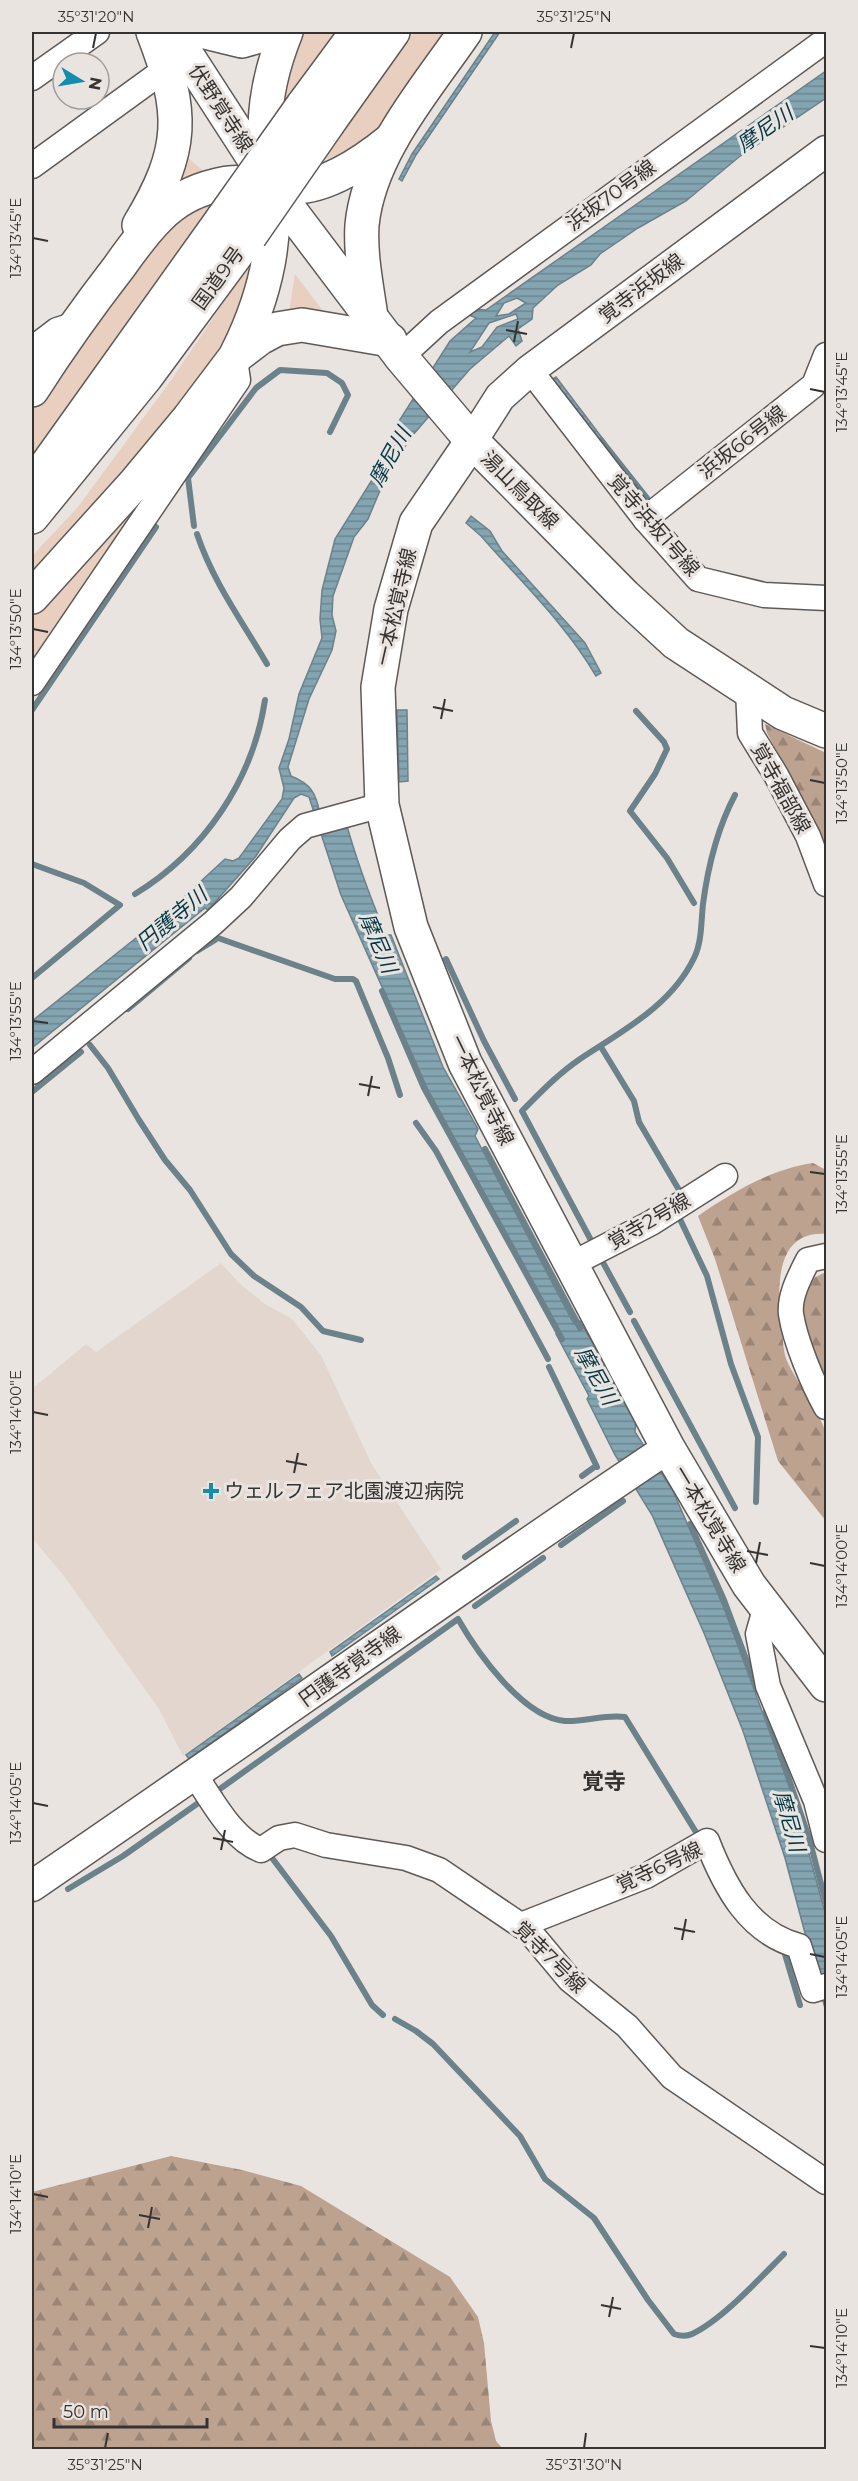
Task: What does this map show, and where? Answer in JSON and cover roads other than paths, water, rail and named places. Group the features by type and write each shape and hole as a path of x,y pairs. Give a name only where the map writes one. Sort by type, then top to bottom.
{"main road":[{"path":"32,390 85,311 149,208 166,170 174,137 176,113 174,91 153,32"},
{"name":"伏野覚寺線","path":"172,32 271,185"},
{"path":"205,32 242,41 273,32"},
{"path":"32,597 147,468 235,357 252,321 263,289 273,224 266,148 266,104 273,69 286,32"},
{"name":"国道9号","path":"32,517 146,377 250,236 357,32"},
{"name":"国道9号","path":"32,486 223,218 393,32"},
{"path":"395,348 362,243 363,220 370,190 392,139 465,32"},
{"path":"85,311 154,222 180,200 203,189 227,183 296,187 317,183 361,161 392,139"},
{"name":"湯山鳥取線","path":"271,185 395,348 472,441 625,596 667,635 748,690 783,713 826,731"},
{"path":"235,357 268,333 294,325 320,326 395,348"},
{"name":"一本松覚寺線","path":"472,441 416,523 391,609 378,687 372,807 414,938 457,1042 572,1264 663,1452 749,1585 826,1684"}],"street":[{"path":"32,78 97,32"},
{"name":"浜坂70号線","path":"395,348 439,322 826,40"},
{"path":"32,166 167,68"},
{"name":"覚寺浜坂線","path":"472,441 500,397 530,370 826,151"},
{"path":"32,349 85,311"},
{"name":"浜坂66号線","path":"645,519 814,386 826,355"},
{"path":"32,683 238,380 235,357"},
{"name":"覚寺浜坂1号線","path":"530,370 645,519 698,579 764,595 826,598"},
{"name":"覚寺福部線","path":"748,690 750,733 776,775 808,836 826,884"},
{"path":"32,1072 213,923 241,897 290,839 312,823 372,807"},
{"name":"覚寺2号線","path":"572,1264 651,1223 725,1176"},
{"path":"826,1256 808,1260 796,1283 790,1312 801,1349 826,1407"},
{"name":"円護寺覚寺線","path":"32,1886 195,1775 448,1596 663,1452"},
{"path":"766,1606 758,1634 768,1686 816,1801 826,1840"},
{"name":"覚寺7号線","path":"195,1775 232,1827 250,1846 261,1850 279,1838 295,1835 326,1845 421,1862 440,1870 521,1925 570,1980 627,2026 672,2077 826,2182"},
{"name":"覚寺6号線","path":"521,1925 646,1876 707,1841 732,1895 747,1914 767,1933 782,1941 800,1946 813,1990 822,1987"}],"water":[{"path":"495,32 500,32 416,155 402,181 399,179 412,154"},
{"path":"826,71 826,98 739,157 686,201 638,228 600,254 591,265 558,285 533,308 532,319 518,329 522,341 516,346 509,336 470,369 412,436 387,474 368,519 354,537 333,596 332,615 336,631 332,650 309,699 288,767 291,776 312,790 320,814 345,819 380,921 386,935 391,935 443,1067 478,1129 475,1136 574,1324 580,1321 636,1420 635,1432 673,1491 724,1608 793,1795 826,1916 826,2012 785,1858 743,1731 704,1633 652,1515 615,1455 587,1399 589,1396 556,1334 560,1331 428,1090 341,895 309,797 301,794 294,798 256,856 208,910 205,908 32,1048 32,1021 161,918 225,859 233,861 239,858 282,799 284,788 279,768 289,739 299,694 322,638 320,619 322,590 335,539 372,480 383,454 393,441 399,421 450,341 476,318 467,314 473,309 486,310","holes":["517,298 526,303 509,314 496,316 504,303","516,314 518,319 497,327 482,347 470,352 489,323"]},
{"path":"556,377 606,443 601,446 551,380"},
{"path":"471,516 490,531 502,551 585,643 601,673 596,676 556,620 481,536 466,523"},
{"path":"397,710 407,710 408,781 399,782"},
{"path":"436,1576 439,1579 332,1656 330,1652"},
{"path":"299,1674 302,1678 189,1759 186,1755"}],"waterway":[{"path":"194,526 188,478 256,388 280,370 327,373 342,383 348,395 330,432"},
{"path":"601,440 647,498"},
{"path":"32,710 156,527"},
{"path":"197,534 211,569 267,664"},
{"path":"135,894 183,857 221,811 237,785 249,758 259,730 265,700"},
{"path":"636,711 664,742 667,749 655,774 630,811 667,858 694,903"},
{"path":"593,1244 522,1111 572,1065 659,1004 684,975 694,958 698,945 705,890 714,848 735,795"},
{"path":"32,864 84,883 120,905 32,978"},
{"path":"218,938 335,979 356,981 388,1058 400,1095"},
{"path":"197,951 215,940"},
{"path":"128,1009 189,958"},
{"path":"446,959 484,1041 515,1099"},
{"path":"382,991 424,1088 562,1339"},
{"path":"90,1045 108,1068 165,1160 190,1190 231,1254 254,1276 301,1307 323,1331 361,1340"},
{"path":"601,1047 634,1101 639,1122 682,1195"},
{"path":"32,1092 81,1052"},
{"path":"416,1123 436,1151 548,1359"},
{"path":"485,1149 580,1328"},
{"path":"678,1215 707,1276 731,1364 758,1437 756,1502"},
{"path":"600,1257 630,1312"},
{"path":"634,1321 735,1508"},
{"path":"549,1367 597,1467"},
{"path":"582,1476 593,1468"},
{"path":"561,1545 623,1501"},
{"path":"465,1557 516,1521"},
{"path":"690,1524 724,1600 758,1691"},
{"path":"475,1606 543,1558"},
{"path":"220,1794 217,1791 458,1619 489,1665 518,1696 533,1708 549,1717 565,1721 625,1717 699,1837"},
{"name":"摩尼川","path":"766,1712 809,1838 826,1903"},
{"path":"68,1889 123,1856 204,1799"},
{"path":"272,1853 269,1854 331,1936 372,2005 383,2015"},
{"path":"784,1951 800,2005"},
{"path":"395,2019 433,2044 520,2136 545,2179 594,2218 648,2300 674,2334 690,2335 704,2328 740,2298 784,2254"}],"place":[{"name":"ウェルフェア北園渡辺病院","path":"211,1491"}],"district":[{"name":"覚寺","path":"604,1781"}],"water label":[{"name":"円護寺川","path":"172,919"}]}
